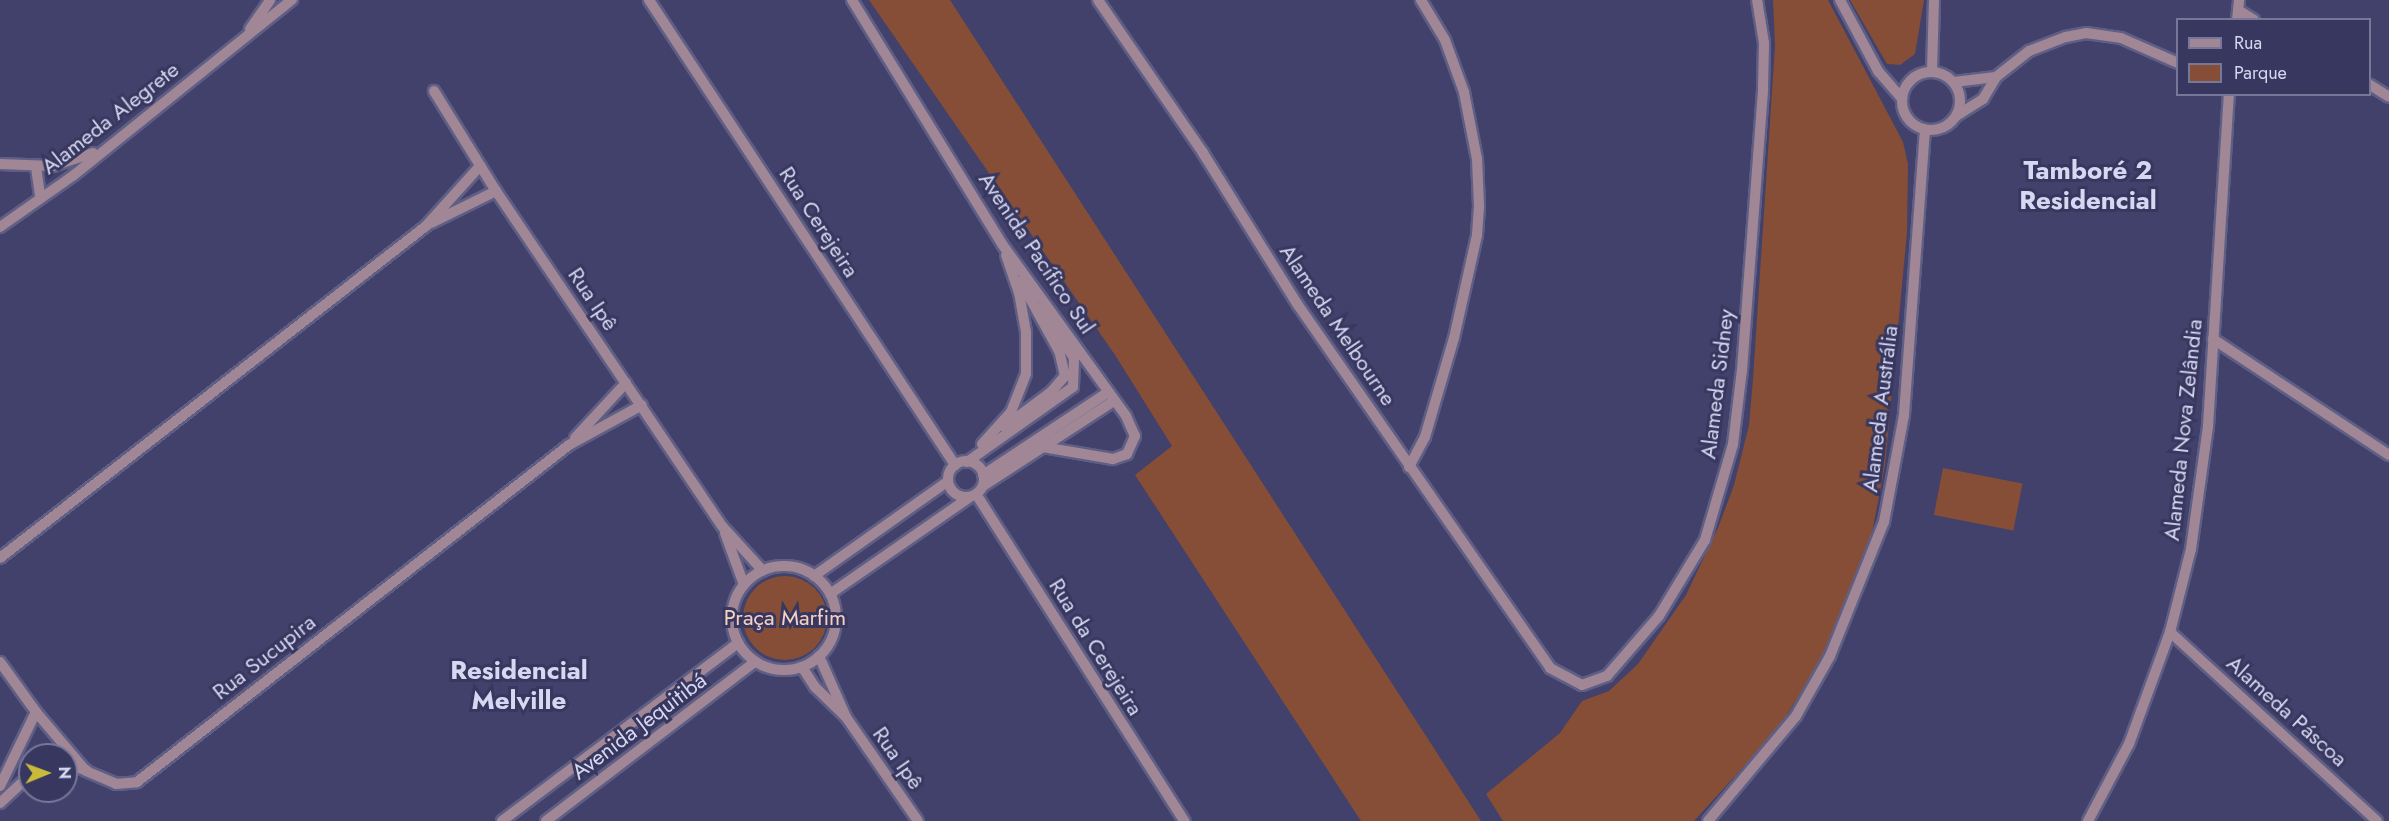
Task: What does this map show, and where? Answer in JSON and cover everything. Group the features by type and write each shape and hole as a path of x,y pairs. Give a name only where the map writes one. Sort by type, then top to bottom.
{"street":[{"name":"Alameda Alegrete","path":"244,39 270,0"},
{"name":"Alameda Alegrete","path":"0,227 40,196 74,175 109,144 292,0"},
{"name":"Rua Cerejeira","path":"649,0 961,463 977,465 978,488"},
{"name":"Avenida Pacífico Sul","path":"852,0 1002,244 1065,327 1110,397 1132,424 1135,436 1132,449 1120,458 1105,459 1043,447"},
{"name":"Alameda Melbourne","path":"1098,0 1409,467 1550,668"},
{"path":"1409,467 1425,437 1454,338 1477,235 1479,206 1477,159 1464,92 1445,40 1421,0"},
{"name":"Alameda Sidney","path":"1550,668 1566,680 1594,684 1634,649 1705,540 1719,495 1733,444 1743,359 1763,88 1764,44 1757,0"},
{"path":"1840,0 1878,71 1902,99 1906,116 1925,130 1943,128 1956,116 1983,99 1996,77 2047,41 2086,33 2121,38 2176,62"},
{"path":"1932,71 1934,0"},
{"path":"2238,10 2251,18"},
{"path":"1902,99 1911,79 1932,71 1954,82 1996,77"},
{"path":"1954,82 1960,95 1956,116"},
{"path":"2371,86 2389,97"},
{"name":"Rua Ipê","path":"434,91 496,191 723,527 764,571"},
{"name":"Alameda Nova Zelândia","path":"2088,821 2129,744 2170,632 2191,549 2201,493 2229,96"},
{"name":"Alameda Austrália","path":"1708,821 1796,716 1830,656 1884,522 1904,415 1925,130"},
{"path":"0,164 36,167 65,163 109,144"},
{"path":"0,558 426,226 480,166"},
{"path":"36,167 40,196"},
{"path":"426,226 496,191"},
{"path":"961,463 1067,394 1075,379 1074,358 1002,244"},
{"path":"995,434 1022,390 1028,358 1019,293 1002,244"},
{"path":"814,576 948,481 961,463 1051,392 1065,376 1059,351 1002,244"},
{"path":"2213,339 2389,455"},
{"name":"Rua Sucupira","path":"0,662 36,712 87,771 116,784 137,782 568,445 626,383"},
{"path":"948,481 954,492 978,488 1043,447 1110,397"},
{"path":"830,594 1110,397"},
{"name":"Rua Sucupira","path":"568,445 642,405"},
{"name":"Rua da Cerejeira","path":"978,488 1184,821"},
{"name":"Rua Ipê","path":"723,527 744,585"},
{"path":"784,566 814,576 830,594 834,607 833,634 819,656 802,667 778,670 755,662 738,643 732,613 744,585 764,571 784,566"},
{"name":"Alameda Páscoa","path":"2170,632 2377,821"},
{"name":"Avenida Jequitibá","path":"502,821 738,643"},
{"name":"Rua Ipê","path":"819,656 846,717 918,821"},
{"name":"Avenida Jequitibá","path":"546,821 755,662"},
{"name":"Rua Ipê","path":"802,667 815,687 846,717"},
{"path":"0,786 36,712"},
{"path":"78,768 87,771"},
{"path":"0,804 18,787"}],"green space":[{"path":"869,0 950,0 1481,821 1361,821 1135,475 1172,446 1115,355"},
{"path":"1773,0 1828,0 1903,142 1908,164 1907,232 1885,465 1873,528 1851,594 1817,667 1778,729 1694,821 1503,821 1486,794 1560,733 1582,701 1609,691 1638,664 1686,595 1718,528 1734,485 1749,425 1753,379 1775,46"},
{"path":"1850,0 1924,0 1915,54 1900,65 1887,64"},
{"path":"1943,468 2023,483 2013,531 1934,515"},
{"name":"Praça Marfim","path":"785,576 801,579 815,588 824,602 827,618 824,634 815,648 801,657 785,660 769,657 755,648 746,634 743,618 746,602 755,588 769,579"}],"district":[{"name":"Tamboré 2 Residencial","path":"2088,186"},
{"name":"Residencial Melville","path":"519,686"}]}
